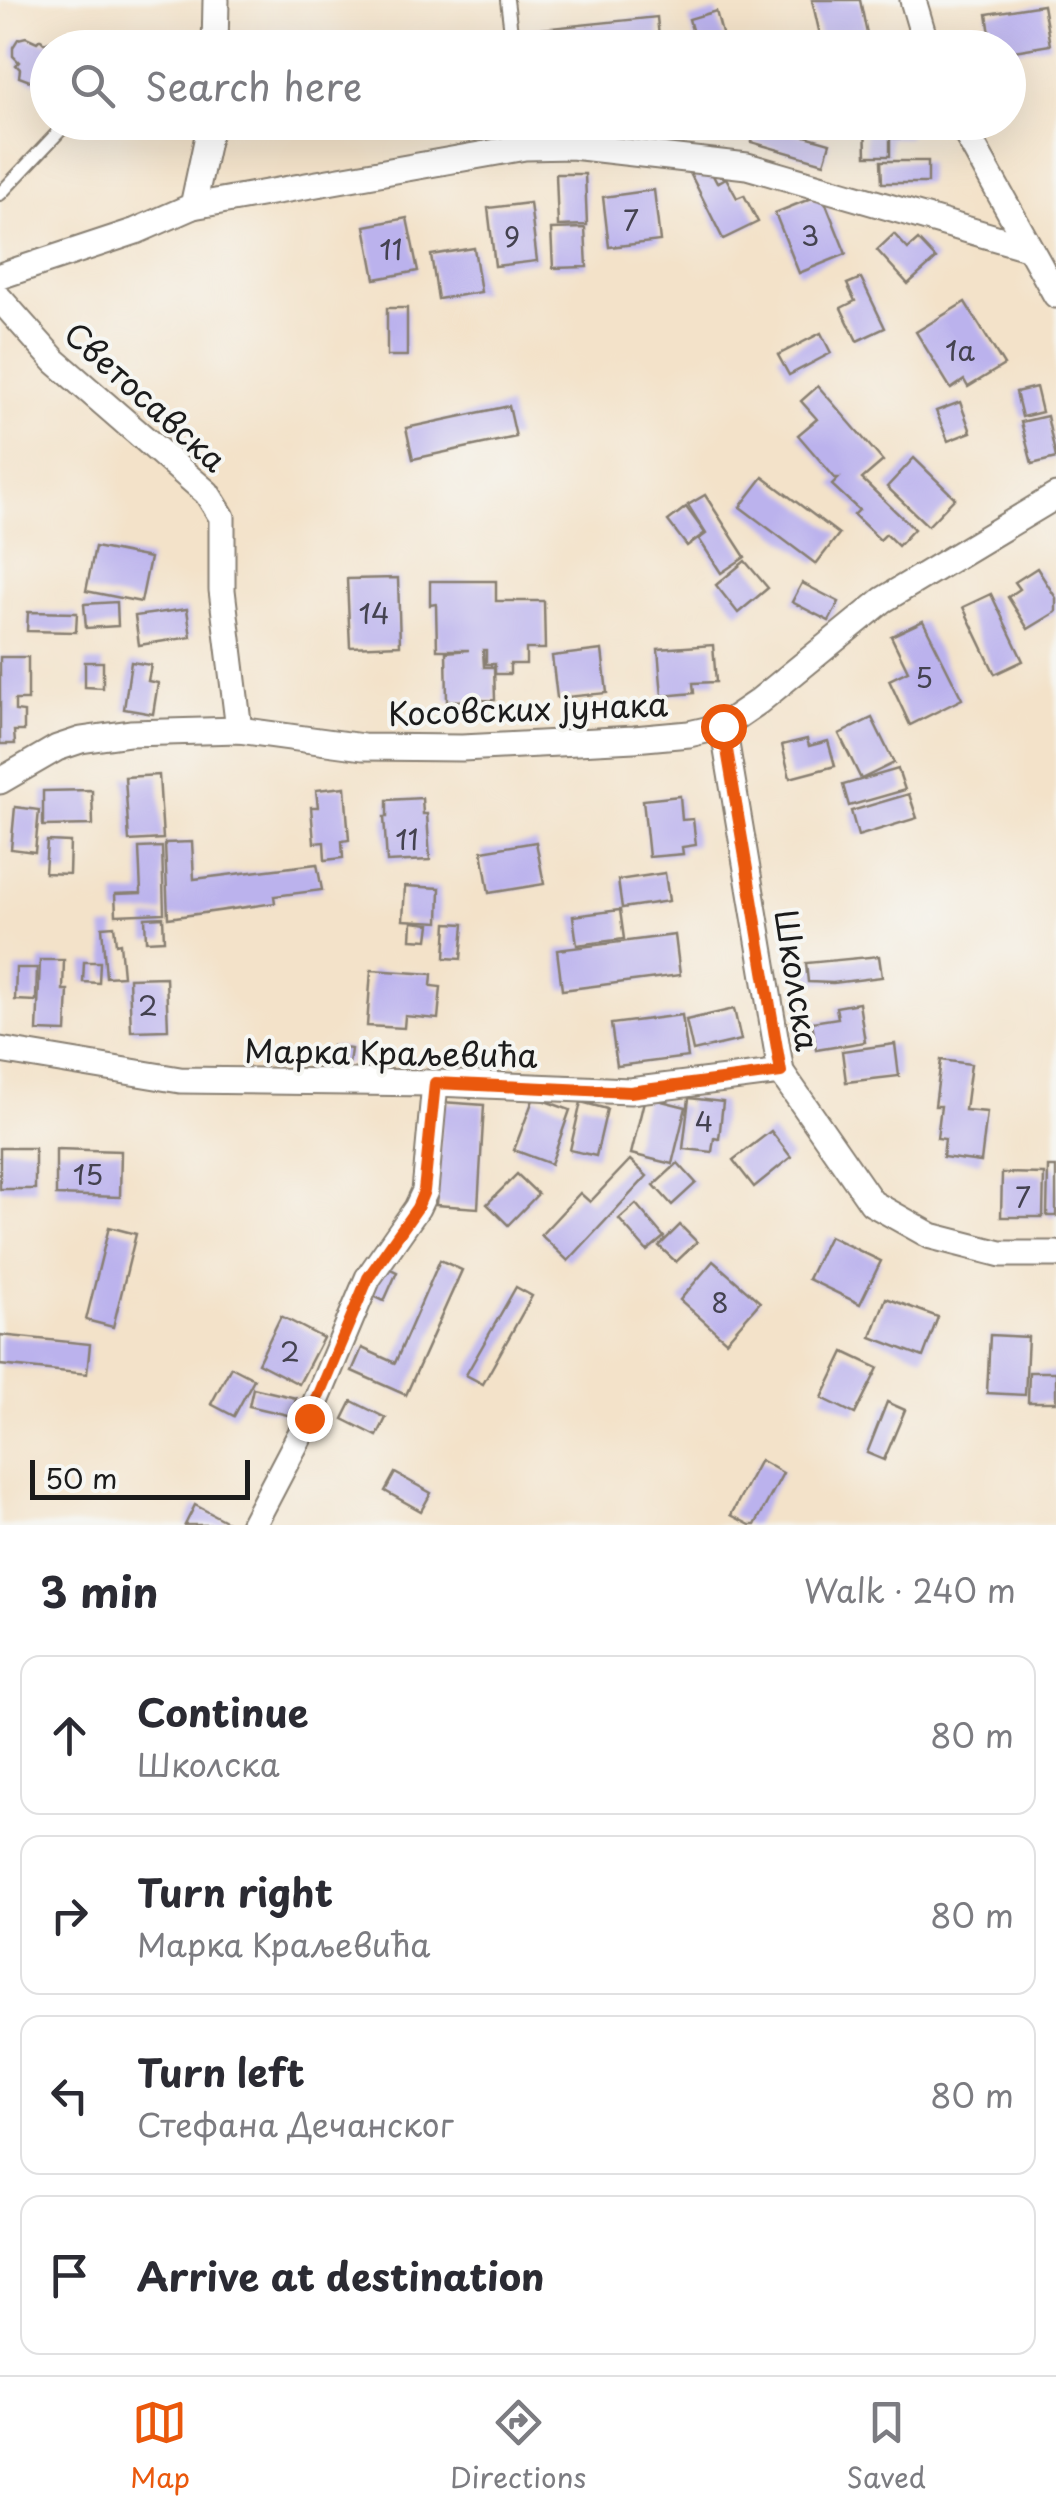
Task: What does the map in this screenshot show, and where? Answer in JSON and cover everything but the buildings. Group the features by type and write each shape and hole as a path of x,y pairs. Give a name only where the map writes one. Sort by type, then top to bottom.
{"street":[{"path":"216,0 216,30"},
{"path":"913,0 922,30"},
{"path":"193,206 207,140"},
{"path":"0,276 136,231 193,206 500,140"},
{"path":"545,140 746,166 1027,247"},
{"path":"970,140 1056,295"},
{"name":"Светосавска","path":"0,299 55,361 207,493 222,517 222,590 239,730"},
{"name":"Косовских јунака","path":"0,781 57,748 81,740 130,734 239,730 362,747 462,748 634,739 689,734 723,726 883,600 1056,496"},
{"name":"Школска","path":"723,726 781,1072 872,1202 931,1236 1001,1254 1056,1254"},
{"name":"Марка Краљевића","path":"0,1050 180,1080 435,1083 630,1092 781,1072"},
{"path":"253,1525 309,1418 368,1278 417,1208 424,1191 435,1083"}],"lane":[{"path":"508,0 511,30"},
{"path":"0,194 51,140"}],"route":[{"path":"309,1418 368,1278 417,1208 424,1191 435,1083 630,1092 781,1072 723,726"}]}
